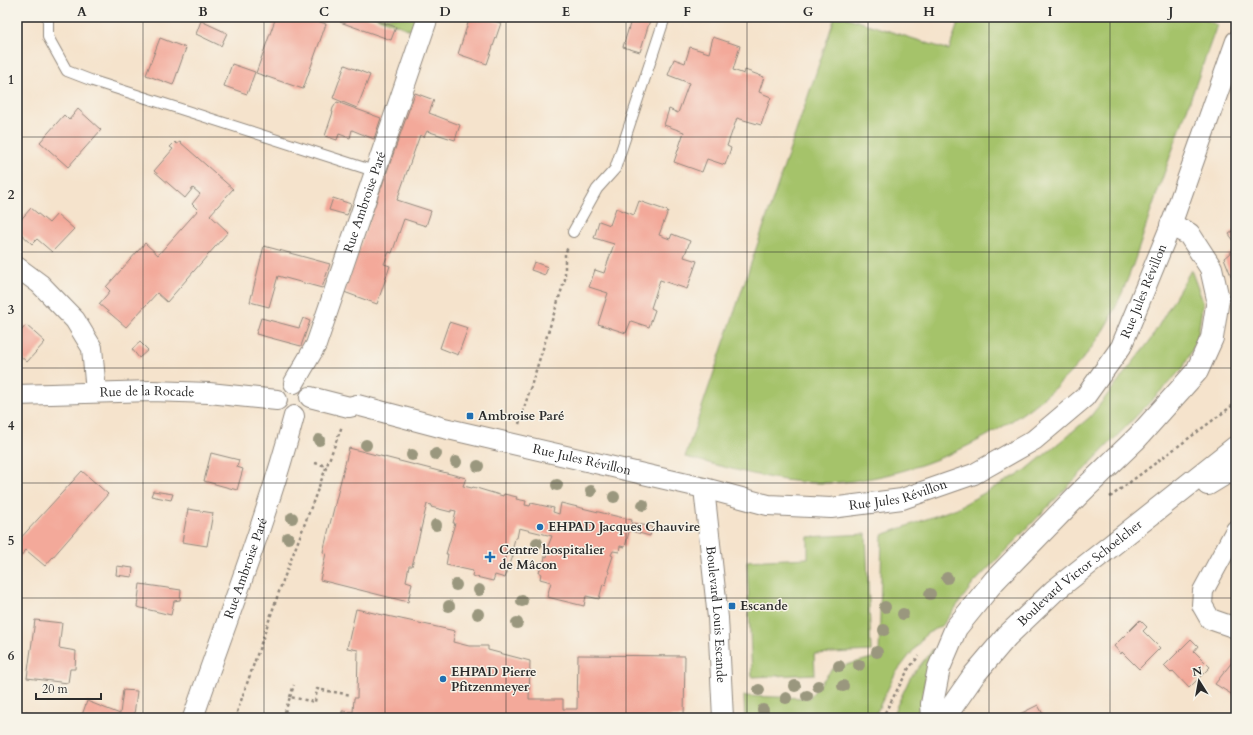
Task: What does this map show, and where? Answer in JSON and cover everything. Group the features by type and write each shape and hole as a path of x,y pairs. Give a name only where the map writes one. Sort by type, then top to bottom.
{"street":[{"name":"Rue Ambroise Paré","path":"294,383 316,345 374,171 428,17"},
{"name":"Rue Jules Révillon","path":"310,397 349,407 357,405 451,429 704,488 768,505 831,508 902,499 974,474 1034,440 1085,397 1121,347 1171,225 1236,41"},
{"path":"933,718 932,704 939,668 956,628 994,582 1078,495 1137,438 1197,371 1212,338 1218,299 1211,268 1189,234 1171,225"},
{"path":"17,267 40,284 75,320 92,348 96,392"},
{"path":"289,383 294,383 306,388 310,397 307,410 300,415 294,416 284,413 280,409 277,400 281,389 289,383"},
{"name":"Rue de la Rocade","path":"17,395 152,391 209,393 277,400"},
{"name":"Rue Ambroise Paré","path":"193,718 255,542 285,451 294,416"},
{"name":"Boulevard Victor Schoelcher","path":"944,718 974,675 1007,636 1054,591 1100,552 1236,447"},
{"path":"1100,552 1236,467"},
{"name":"Boulevard Louis Escande","path":"704,488 718,618 724,718"},
{"path":"1236,530 1203,591 1202,605 1210,619 1236,628"}],"lane":[{"path":"48,17 48,37 67,71 93,81 374,171"},
{"path":"573,232 597,189 615,169 665,17"}],"path":[{"path":"518,426 565,278 565,254 573,232"},
{"path":"1104,502 1236,402"},
{"path":"235,718 281,586 344,422"},
{"path":"315,463 327,466"},
{"path":"882,718 909,668 922,652"},
{"path":"283,718 294,685"},
{"path":"290,697 315,702 317,689 351,695"}],"green space":[{"path":"376,17 418,17 413,31"},
{"path":"835,17 845,17 949,50 960,17 1200,17 1217,25 1155,199 1140,246 1122,293 1108,322 1086,355 1057,386 1023,413 985,437 945,456 904,470 863,480 823,483 771,478 685,457"},
{"path":"1191,270 1203,302 1197,340 1183,368 973,584 942,626 926,634 895,674 874,718 745,718 744,696 809,698 832,669 879,656 882,535 957,508 1026,470 1090,417 1149,342"},
{"path":"866,534 871,651 814,654 815,674 752,677 747,561 808,558 808,537"},
{"path":"933,649 926,675 919,718 891,718 910,678"}],"building":[{"path":"276,17 306,17 326,24 303,89 256,73"},
{"path":"342,17 367,17 396,27 391,40 340,22"},
{"path":"470,17 480,17 501,23 487,64 458,54"},
{"path":"632,17 651,17 640,52 623,47"},
{"path":"201,21 227,33 221,46 196,34"},
{"path":"713,37 740,46 733,70 744,74 745,70 764,77 759,92 771,97 761,125 737,118 727,146 731,148 725,165 707,159 702,172 674,162 684,132 664,125 669,109 678,113 689,83 668,75 674,59 685,63 690,47 709,53"},
{"path":"160,38 186,48 173,85 146,75"},
{"path":"232,64 255,72 247,94 224,86"},
{"path":"345,65 370,75 357,108 333,98"},
{"path":"415,93 434,100 429,113 460,125 455,140 427,131 424,137 420,135 397,200 431,211 426,226 404,219 392,253 389,252 384,264 390,266 377,304 344,292"},
{"path":"337,102 381,118 374,139 352,130 350,138 339,134 337,140 325,136 333,108"},
{"path":"78,109 101,130 68,167 40,142 64,115 69,120"},
{"path":"175,142 177,144 180,142 233,189 210,215 228,232 167,302 157,293 126,327 99,304 110,291 106,287 145,243 158,255 198,210 192,204 200,194 193,188 185,198 154,171 173,149 170,147"},
{"path":"333,198 351,204 347,215 329,210"},
{"path":"639,201 668,211 659,235 670,239 672,234 690,241 684,257 697,261 687,289 660,280 651,308 655,310 649,327 631,321 626,333 598,324 608,293 589,287 595,270 604,273 614,244 594,238 599,221 610,225 616,208 634,215"},
{"path":"31,208 49,223 57,214 74,229 52,252 37,239 32,244 17,230 17,224"},
{"path":"1236,229 1236,244 1229,234"},
{"path":"264,246 330,264 322,288 278,276 269,307 250,302"},
{"path":"1236,248 1236,288 1224,258"},
{"path":"534,262 548,267 545,275 531,270"},
{"path":"261,318 299,328 303,318 310,321 301,346 256,334"},
{"path":"449,322 468,328 458,355 440,348"},
{"path":"17,325 22,330 26,325 45,342 27,362 17,353"},
{"path":"140,342 148,350 139,358 132,349"},
{"name":"EHPAD Jacques Chauvire","path":"349,448 466,478 463,486 473,487 503,496 504,494 517,497 516,499 526,501 525,505 530,506 531,503 554,508 553,512 559,514 561,503 632,520 625,547 620,546 619,552 613,551 611,555 613,556 608,571 606,585 603,584 599,599 586,596 584,606 547,597 551,582 540,579 541,573 539,573 542,561 544,562 545,556 547,557 548,552 546,551 552,536 519,528 511,556 513,556 505,578 495,575 493,581 472,576 473,571 446,565 448,554 446,554 455,523 453,523 456,511 451,510 451,512 431,507 432,505 427,504 412,566 409,566 406,581 412,583 408,602 320,580 326,553 323,552"},
{"path":"211,453 239,460 237,467 243,469 237,490 204,481"},
{"path":"82,471 108,494 45,566 26,550 17,560 17,542"},
{"path":"153,491 173,494 171,500 151,496"},
{"path":"188,509 213,513 207,546 182,542"},
{"path":"633,523 652,527 650,536 631,531"},
{"path":"117,566 133,568 132,577 116,575"},
{"path":"140,584 181,590 180,600 174,601 171,615 137,607"},
{"name":"EHPAD Pierre Pfitzenmeyer","path":"356,609 455,631 453,642 469,646 488,646 488,650 530,661 529,699 563,699 563,709 577,709 578,655 685,656 684,717 342,718 342,711 353,712 354,698 357,698 358,650 347,648"},
{"path":"35,620 62,623 59,648 76,651 75,669 70,669 68,683 27,678"},
{"path":"1140,620 1147,627 1143,631 1160,648 1139,669 1114,646"},
{"path":"1191,639 1198,646 1194,651 1210,667 1189,688 1173,671 1171,673 1164,666"},
{"path":"1236,657 1236,697 1215,684"},
{"path":"123,690 137,691 134,715 142,718 81,718 87,701 120,714"},
{"path":"1038,705 1045,718 1012,718"},
{"path":"17,711 25,714 26,711 44,718 17,718"}],"place":[{"name":"Ambroise Paré","path":"470,416"},
{"name":"EHPAD Jacques Chauvire","path":"540,527"},
{"name":"Centre hospitalier de Mâcon","path":"490,557"},
{"name":"Escande","path":"732,606"},
{"name":"EHPAD Pierre Pfitzenmeyer","path":"443,679"}]}
